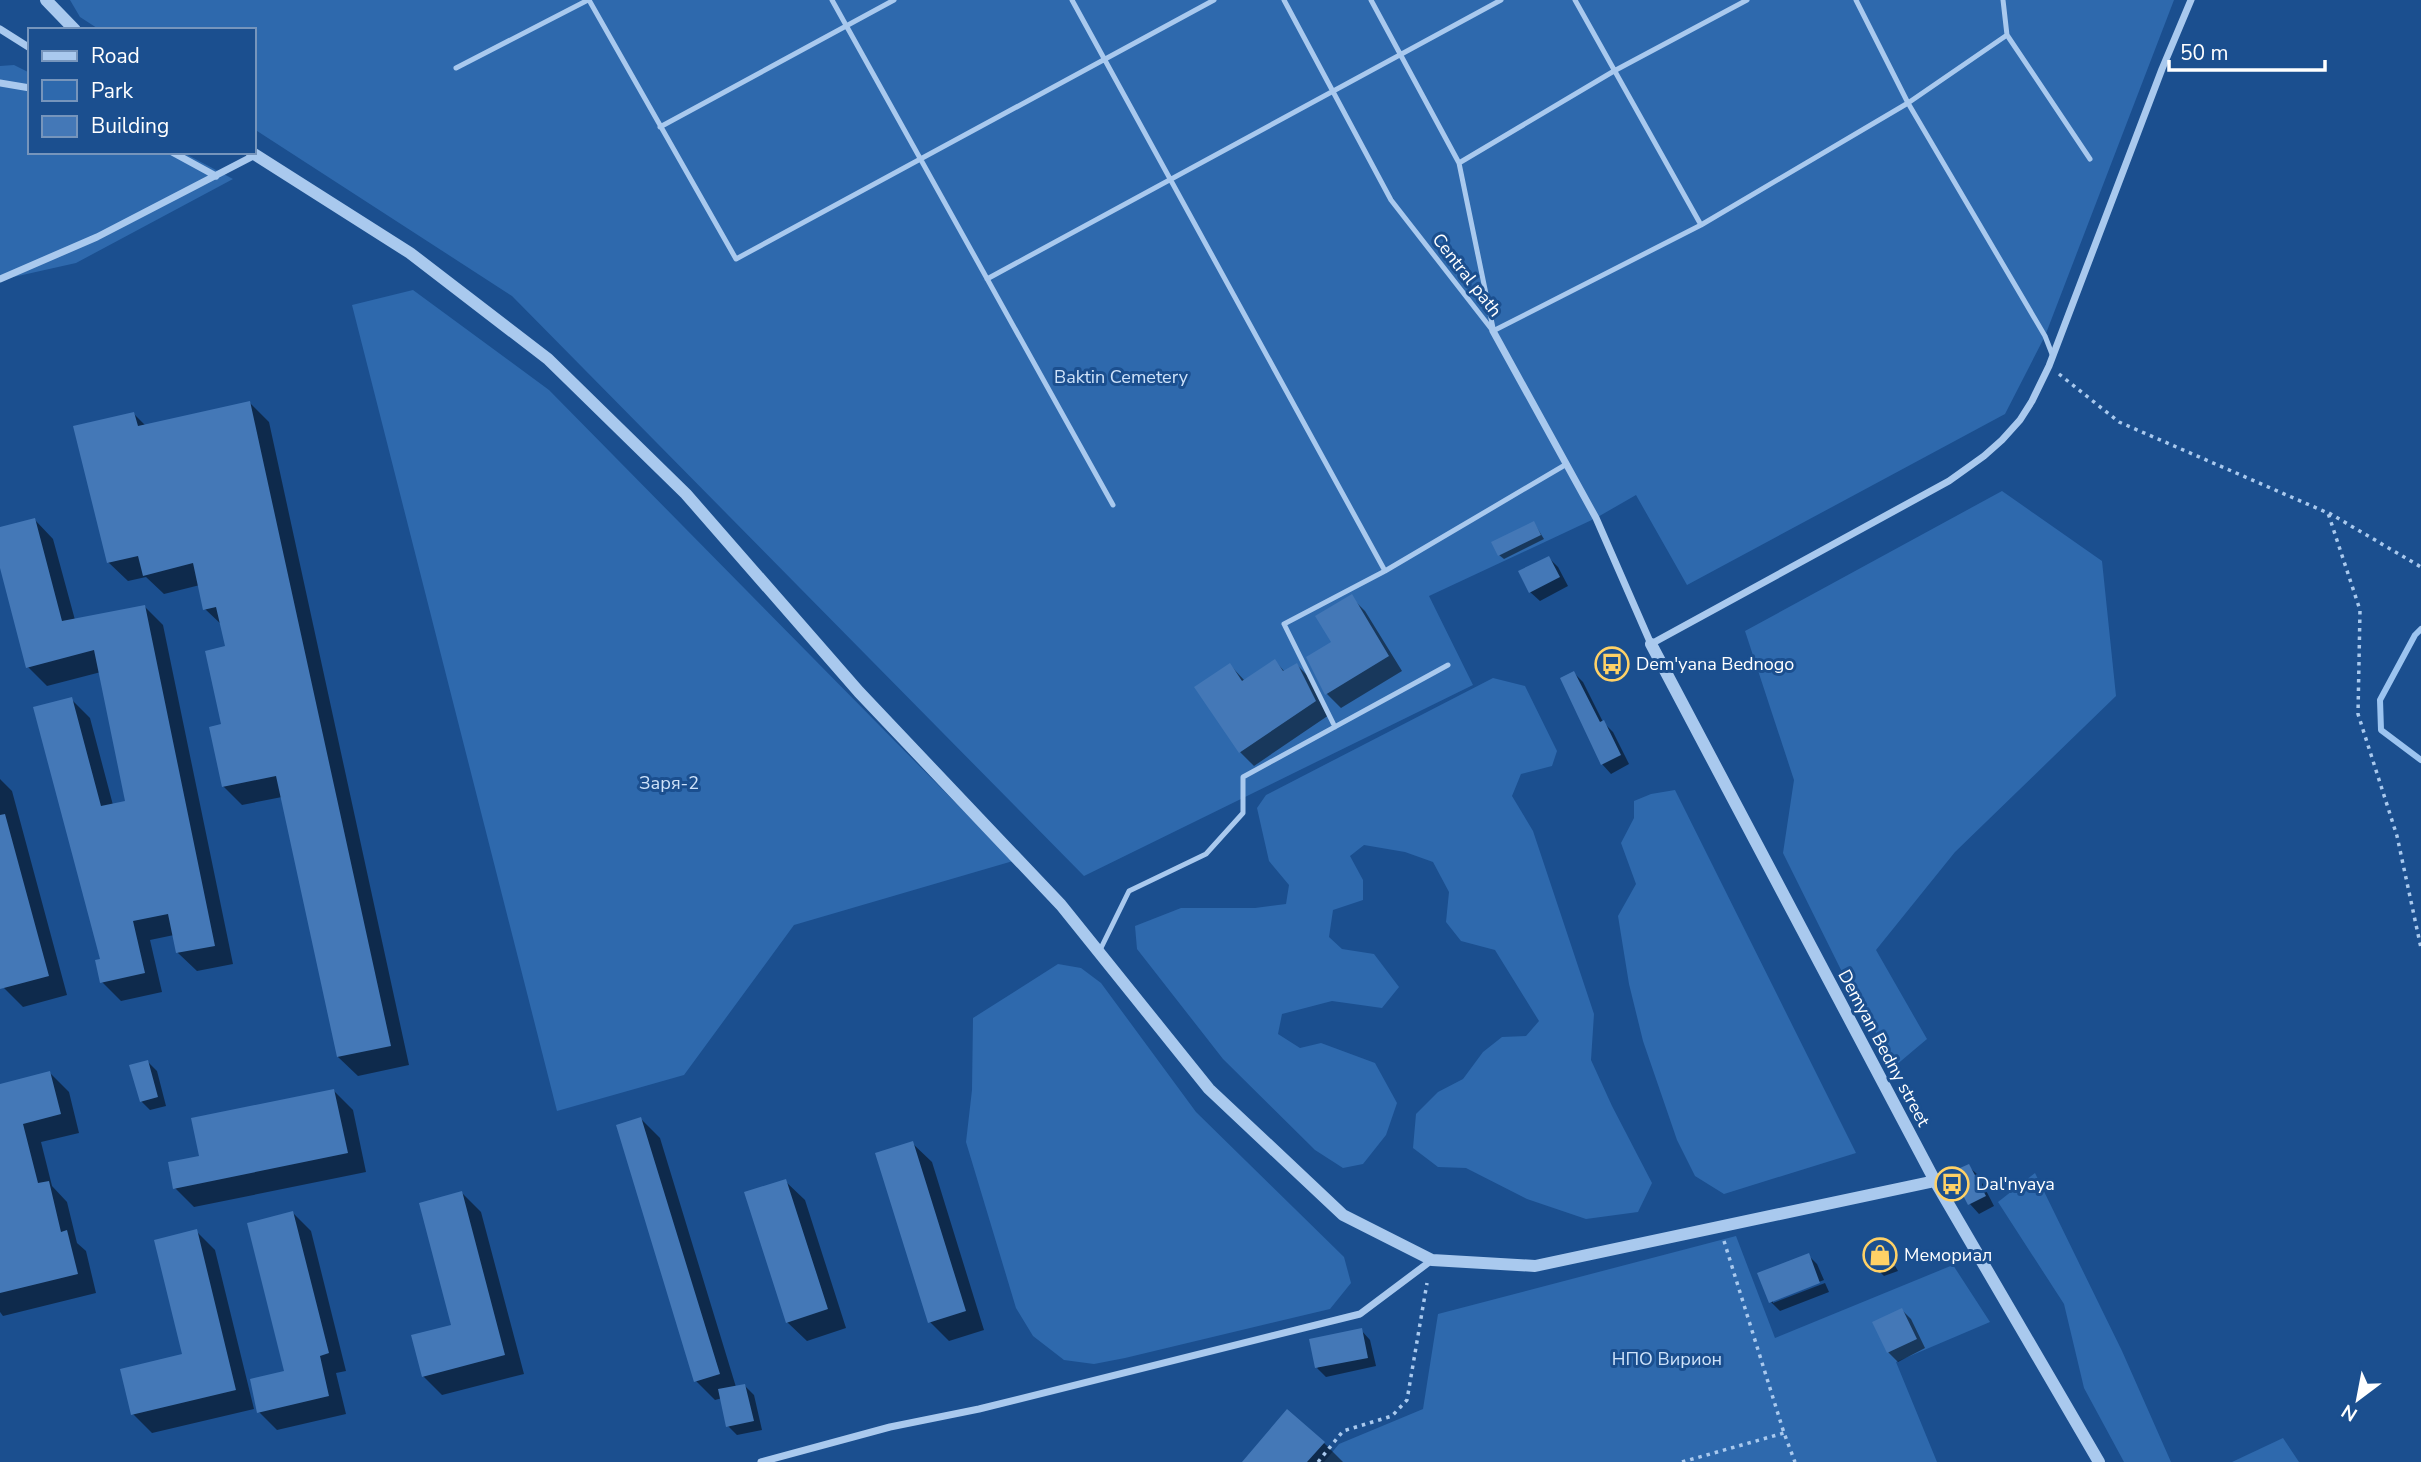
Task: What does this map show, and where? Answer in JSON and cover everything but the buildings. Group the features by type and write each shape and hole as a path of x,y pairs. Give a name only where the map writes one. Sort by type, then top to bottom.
{"street":[{"path":"46,0 73,28"},
{"path":"1493,331 1596,518 1651,645 1958,475 1984,456 2020,420 2049,366 2191,0"},
{"path":"0,29 28,47"},
{"path":"0,83 28,88"},
{"path":"176,154 216,176"},
{"path":"0,279 97,237 253,154 410,253 548,359 686,494 859,692 1061,905 1209,1089 1343,1215 1432,1260 1535,1266 1935,1181"},
{"name":"Demyan Bedny street","path":"1651,645 1935,1181 2099,1462"},
{"path":"761,1462 890,1427 979,1409 1360,1314 1432,1260"}],"lane":[{"path":"456,68 588,0 736,259 1214,0"},
{"path":"832,0 1113,505"},
{"path":"660,127 894,0"},
{"path":"1072,0 1385,571"},
{"name":"Central path","path":"1284,0 1391,200 1493,331"},
{"name":"Central path","path":"1371,0 1459,163 1493,331"},
{"path":"987,279 1501,0"},
{"path":"1575,0 1701,225"},
{"path":"1459,163 1614,71 1746,0"},
{"path":"1856,0 1908,103 2045,336 2052,354"},
{"path":"2003,0 2007,35 2090,159"},
{"path":"1493,331 1701,225 1908,103 2007,35"},
{"path":"1335,727 1284,624 1385,571 1566,465"},
{"path":"1099,952 1129,891 1206,854 1243,813 1243,777 1448,665"}],"path":[{"path":"2049,366 2119,422 2328,513 2421,567"},
{"path":"2328,513 2360,610 2358,714 2397,836 2421,948"},
{"path":"1720,1227 1795,1462"},
{"path":"1318,1462 1343,1431 1392,1416 1407,1400 1423,1298 1432,1260"},
{"path":"1682,1462 1784,1433"}],"green space":[{"name":"Baktin Cemetery","path":"70,0 2174,0 2045,336 2005,414 1687,585 1636,495 1596,518 1429,596 1473,685 1084,876 512,296 256,130 256,28 97,28 80,17"},
{"path":"14,65 28,72 28,154 186,154 233,179 76,263 0,280 0,66"},
{"name":"Заря-2","path":"413,290 549,390 1013,861 794,925 684,1075 557,1111 352,305"},
{"path":"2002,491 2102,561 2116,696 1955,852 1876,950 1927,1039 1895,1066 1848,984 1783,853 1794,780 1745,631"},
{"path":"1493,678 1525,686 1557,751 1552,766 1521,774 1512,796 1533,831 1594,1014 1591,1060 1652,1183 1638,1212 1586,1219 1527,1199 1466,1168 1438,1167 1413,1148 1416,1114 1438,1092 1463,1079 1483,1052 1502,1037 1526,1036 1539,1021 1495,950 1461,941 1446,922 1449,892 1433,862 1405,852 1364,845 1350,856 1363,880 1363,900 1333,910 1329,937 1342,949 1374,954 1399,987 1382,1008 1332,1001 1282,1014 1278,1034 1300,1048 1321,1043 1375,1063 1397,1103 1386,1135 1363,1164 1343,1168 1315,1150 1223,1059 1137,949 1135,926 1181,908 1255,908 1286,904 1289,885 1269,861 1257,808 1266,795"},
{"path":"1675,790 1856,1153 1724,1194 1695,1176 1677,1140 1643,1041 1629,984 1618,916 1636,884 1621,843 1634,818 1634,801 1651,794"},
{"path":"1058,964 1081,968 1101,983 1196,1112 1344,1257 1351,1283 1330,1309 1094,1364 1064,1360 1033,1336 1016,1308 966,1142 972,1090 973,1018"},
{"path":"2035,1173 2122,1351 2171,1462 2124,1462 2084,1388 2064,1304 1998,1202"},
{"name":"НПО Вирион","path":"1736,1236 1775,1338 1953,1265 1990,1322 1896,1362 1937,1462 1324,1462 1339,1444 1423,1409 1438,1314"},
{"path":"2283,1438 2299,1462 2232,1462"}],"waterway":[{"path":"2421,629 2415,635 2380,700 2381,730 2421,760"}],"place":[{"name":"Dem'yana Bednogo","path":"1612,664"},
{"name":"Dal'nyaya","path":"1952,1184"},
{"name":"Мемориал","path":"1880,1255"}]}
